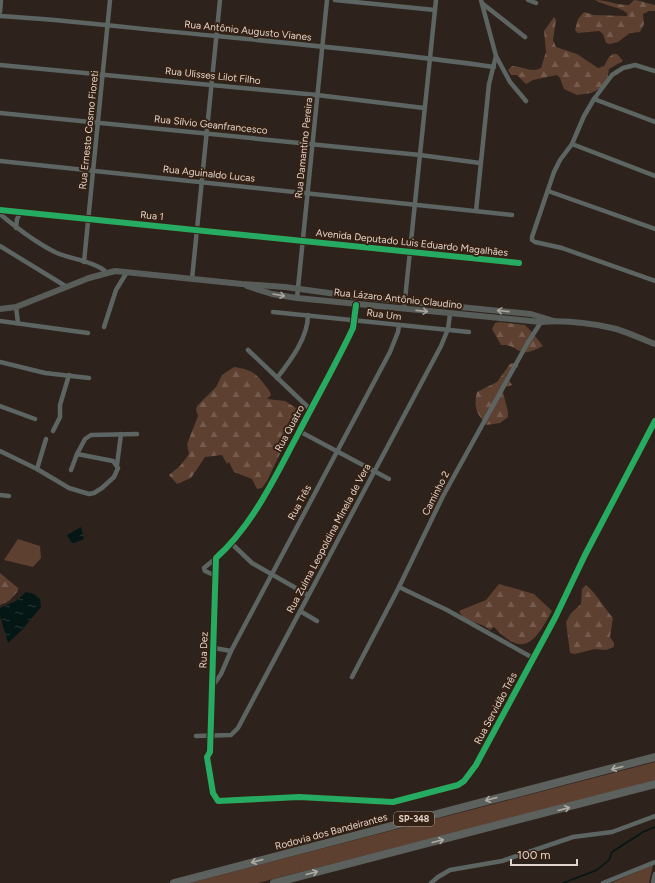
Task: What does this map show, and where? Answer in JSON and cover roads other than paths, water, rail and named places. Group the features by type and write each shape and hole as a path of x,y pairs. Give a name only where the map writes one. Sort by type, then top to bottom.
{"highway":[{"name":"Rodovia dos Bandeirantes","path":"174,883 655,757"},
{"path":"274,883 655,784"}],"main road":[{"name":"Rua Lázaro Antônio Claudino","path":"0,309 16,307 106,272 127,272 531,314 554,321 612,328 655,344"},
{"name":"Rua Lázaro Antônio Claudino","path":"242,284 272,294 356,305 541,322 554,321"}],"street":[{"path":"0,12 1,0"},
{"name":"Rua Ernesto Cosmo Fioreti","path":"84,262 106,24 110,0"},
{"path":"192,279 220,0"},
{"name":"Rua Damantino Pereira","path":"297,298 327,0"},
{"path":"335,0 435,10"},
{"path":"404,309 436,0"},
{"path":"528,0 536,3"},
{"path":"482,2 525,37"},
{"path":"482,2 496,56 510,82 526,101"},
{"name":"Rua Antônio Augusto Vianes","path":"0,16 106,24 430,58 494,67"},
{"path":"476,211 489,84 496,56"},
{"name":"Rua Ulisses Lilot Filho","path":"0,65 212,84 424,108"},
{"path":"655,71 639,65 630,66 617,71 612,75 594,99 584,116 572,144 560,160 532,237 532,240 535,242 562,248 655,281"},
{"path":"594,99 655,122"},
{"name":"Rua Sílvio Geanfrancesco","path":"0,113 420,155 480,163"},
{"path":"572,144 655,176"},
{"name":"Rua Aguinaldo Lucas","path":"0,161 202,181 512,215"},
{"path":"548,191 655,229"},
{"name":"Rua 1","path":"0,210 303,241"},
{"path":"16,228 17,219 21,212"},
{"path":"0,214 16,228 47,248 99,267 106,272"},
{"name":"Avenida Deputado Luis Eduardo Magalhães","path":"303,241 519,263"},
{"path":"0,246 67,287"},
{"path":"104,327 116,290 127,272"},
{"name":"Rua Quatro","path":"216,558 231,543 261,501 350,335 355,320 356,305"},
{"path":"16,307 18,324"},
{"name":"Rua Um","path":"273,312 469,332"},
{"name":"Rua Zulma Leopoldina Minela de Vera","path":"196,736 231,735 235,732 441,346 448,329 450,314"},
{"path":"277,378 287,366 306,331 308,316"},
{"path":"0,321 88,333"},
{"name":"Caminho 2","path":"352,677 399,587 443,496 527,344 541,322"},
{"name":"Rua Três","path":"212,687 224,668 231,650 390,352 398,332 399,325"},
{"path":"248,350 311,410"},
{"path":"0,362 45,373 89,378"},
{"path":"53,431 60,417 60,405 69,375"},
{"path":"0,406 35,419"},
{"name":"Rua Servidão Três","path":"218,801 299,796 393,802 458,785 464,781 476,765 533,658 655,421"},
{"path":"299,431 389,479"},
{"path":"0,451 37,469 69,488 81,493 94,493 114,477 117,472 121,434"},
{"path":"71,470 77,454 86,439 91,435 137,434"},
{"path":"37,469 46,439"},
{"path":"77,454 113,461 117,465"},
{"path":"0,495 9,496"},
{"path":"231,543 252,563 308,595"},
{"path":"216,558 204,568 205,571 216,576"},
{"name":"Rua Dez","path":"216,558 210,752 207,757 213,793 218,801"},
{"path":"399,587 447,610 533,658"},
{"path":"300,611 317,621"},
{"path":"214,648 231,650"},
{"path":"213,667 224,668"},
{"path":"431,883 450,870 502,861 572,837 612,832 655,816"},
{"path":"603,883 655,862"},
{"path":"653,883 655,874"}],"water":[{"path":"81,527 84,539 72,544 67,535"},
{"path":"26,592 34,594 40,599 41,607 21,631 8,643 0,616 0,608 16,601"}],"waterway":[{"path":"563,883 597,870 609,860 612,852 643,832 655,827"}]}
